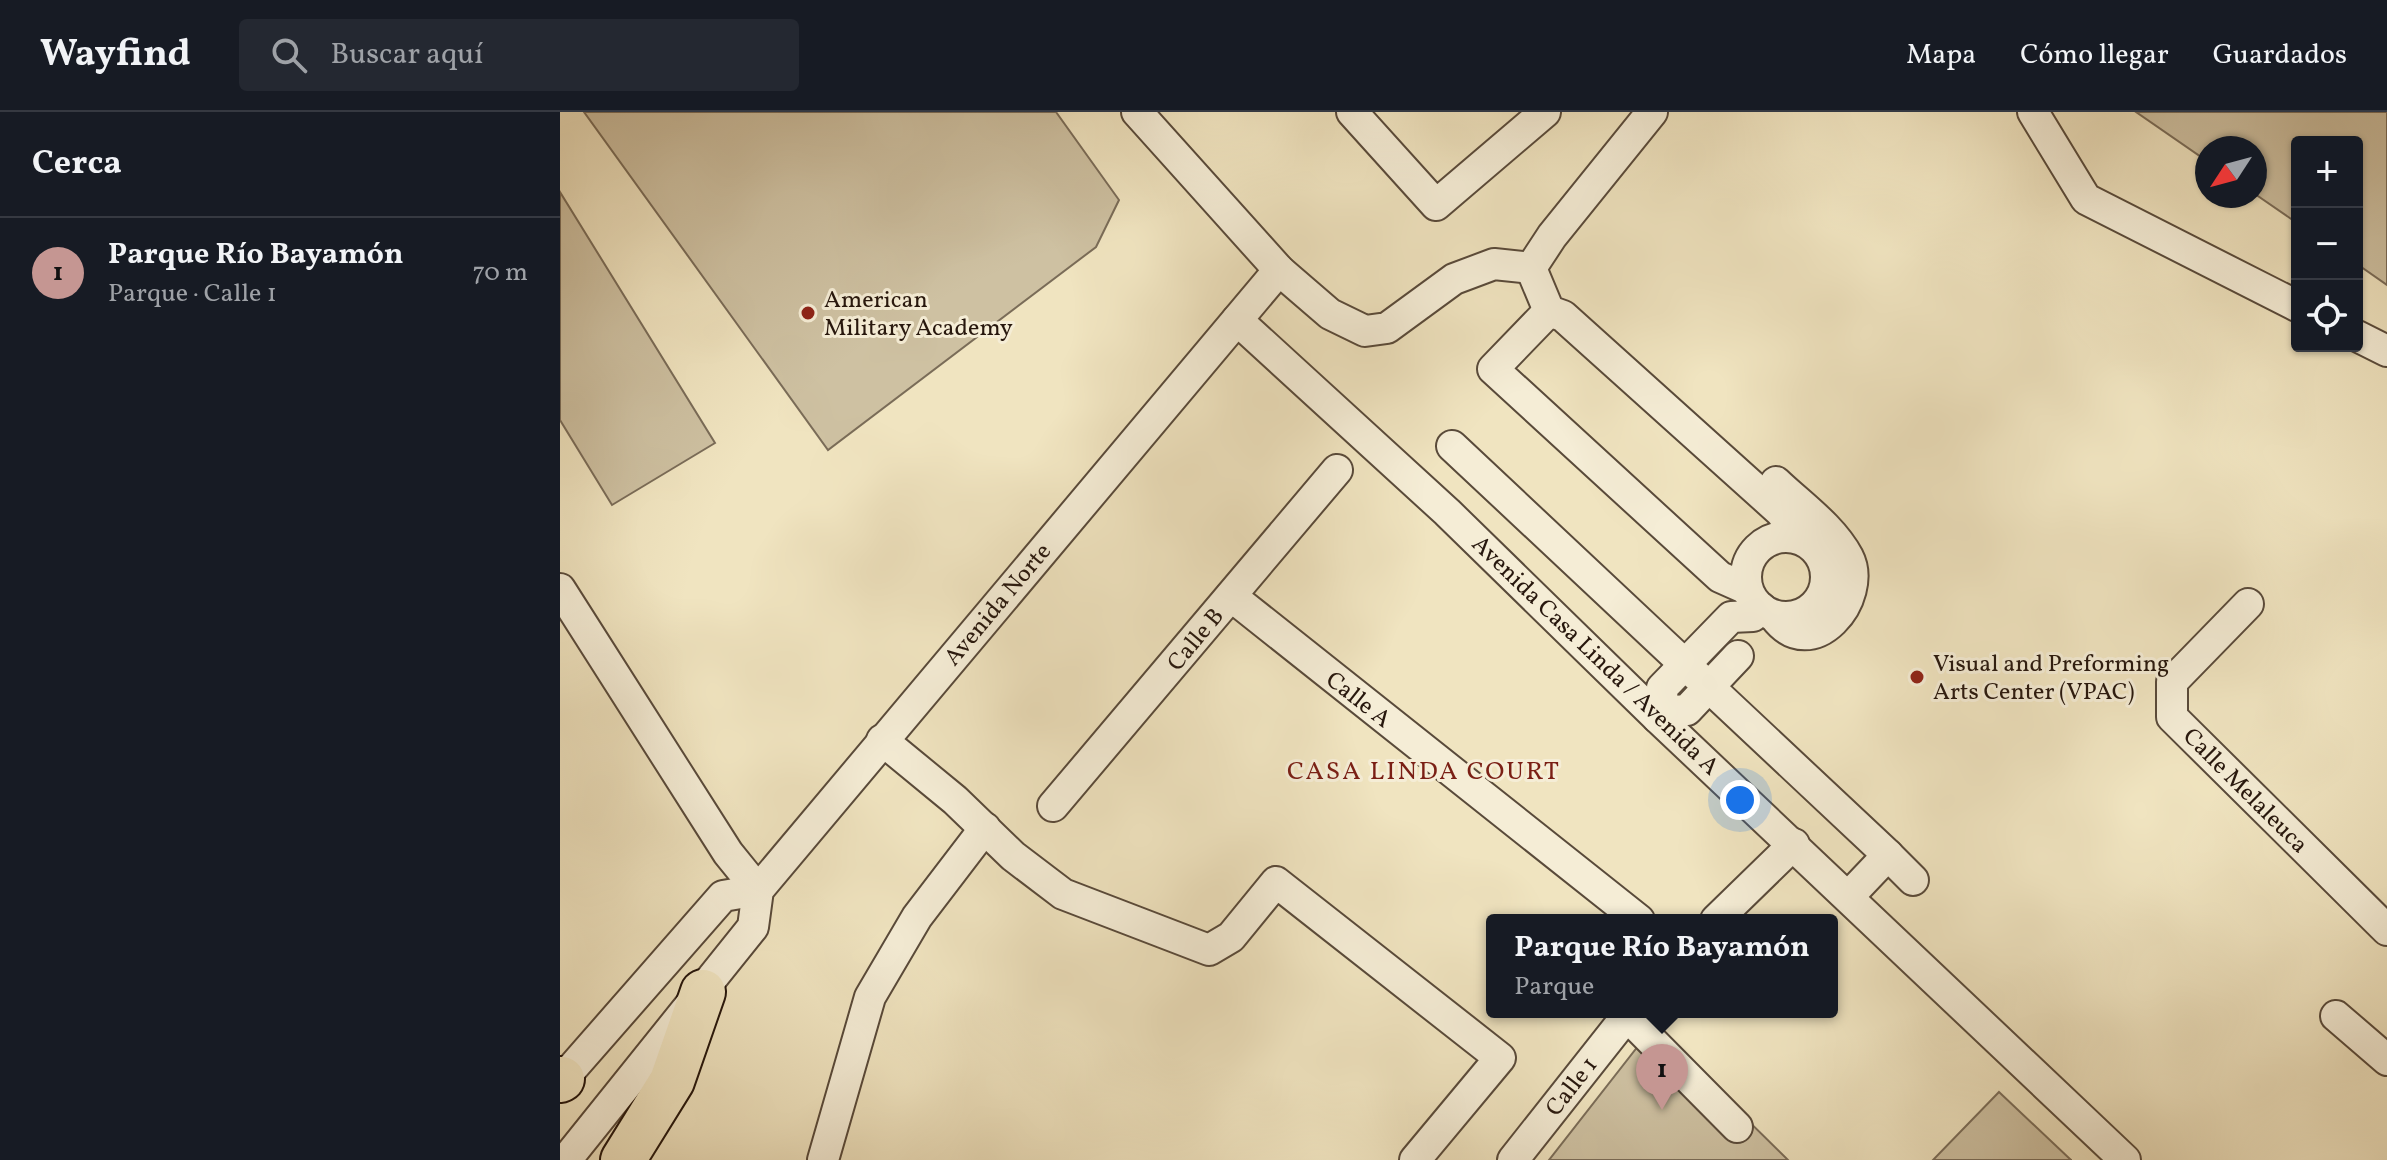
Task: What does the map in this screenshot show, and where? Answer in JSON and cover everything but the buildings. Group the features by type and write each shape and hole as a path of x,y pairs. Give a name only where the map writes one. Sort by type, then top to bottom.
{"highway":[{"path":"623,1160 672,1081 703,992"}],"street":[{"path":"1137,112 1279,270 1330,314 1365,331 1387,328 1454,279 1494,264 1531,268"},
{"path":"1352,112 1436,205 1545,112"},
{"path":"1531,268 1552,236 1652,112"},
{"path":"2033,112 2086,199 2291,303"},
{"path":"1531,268 1549,311 1563,316 1781,512 1800,539 1820,556 1825,568 1822,596 1802,614 1754,621"},
{"name":"Avenida Norte","path":"566,1160 753,927 758,890 1279,270"},
{"path":"1549,311 1493,369 1720,577 1754,621"},
{"name":"Avenida Casa Linda / Avenida A","path":"1237,320 1447,512 2125,1160"},
{"path":"2363,339 2387,351"},
{"path":"1452,446 1913,880"},
{"path":"1710,448 1746,453 1834,537 1850,560 1852,586 1844,606 1824,630 1797,636 1784,629 1754,621 1731,617 1662,688 1660,715 1687,710 1754,621 1747,564 1753,552 1774,538 1800,539"},
{"name":"Calle B","path":"1053,806 1337,470"},
{"path":"560,589 728,853 758,890 723,896 561,1080"},
{"name":"Calle A","path":"1231,596 1631,914"},
{"name":"Calle Melaleuca","path":"2248,604 2172,682 2172,717 2387,930"},
{"path":"882,740 985,828 1013,856 1063,894 1209,950 1231,937 1276,882 1500,1058 1415,1160"},
{"path":"823,1160 870,997 917,917 985,828"},
{"path":"1722,914 1794,844"},
{"path":"1849,896 1888,855"},
{"path":"2336,1016 2387,1060"},
{"name":"Calle 1","path":"1513,1160 1625,1018"},
{"path":"1632,1018 1737,1127"}],"shaded area":[{"path":"584,112 1056,112 1119,200 1096,247 828,450"},
{"path":"2136,112 2387,112 2387,285 2363,268 2363,136 2291,136 2291,219 2267,202 2267,136 2195,136 2195,153"},
{"path":"560,192 715,443 612,505 560,420"},
{"path":"1653,1027 1788,1160 1549,1160"},
{"path":"1999,1092 2071,1160 1933,1160"}],"place":[{"name":"American Military Academy","path":"808,313"},
{"name":"Visual and Preforming Arts Center (VPAC)","path":"1917,677"},
{"name":"Parque Río Bayamón","path":"1662,1110"}],"district":[{"name":"CASA LINDA COURT","path":"1424,770"}]}
